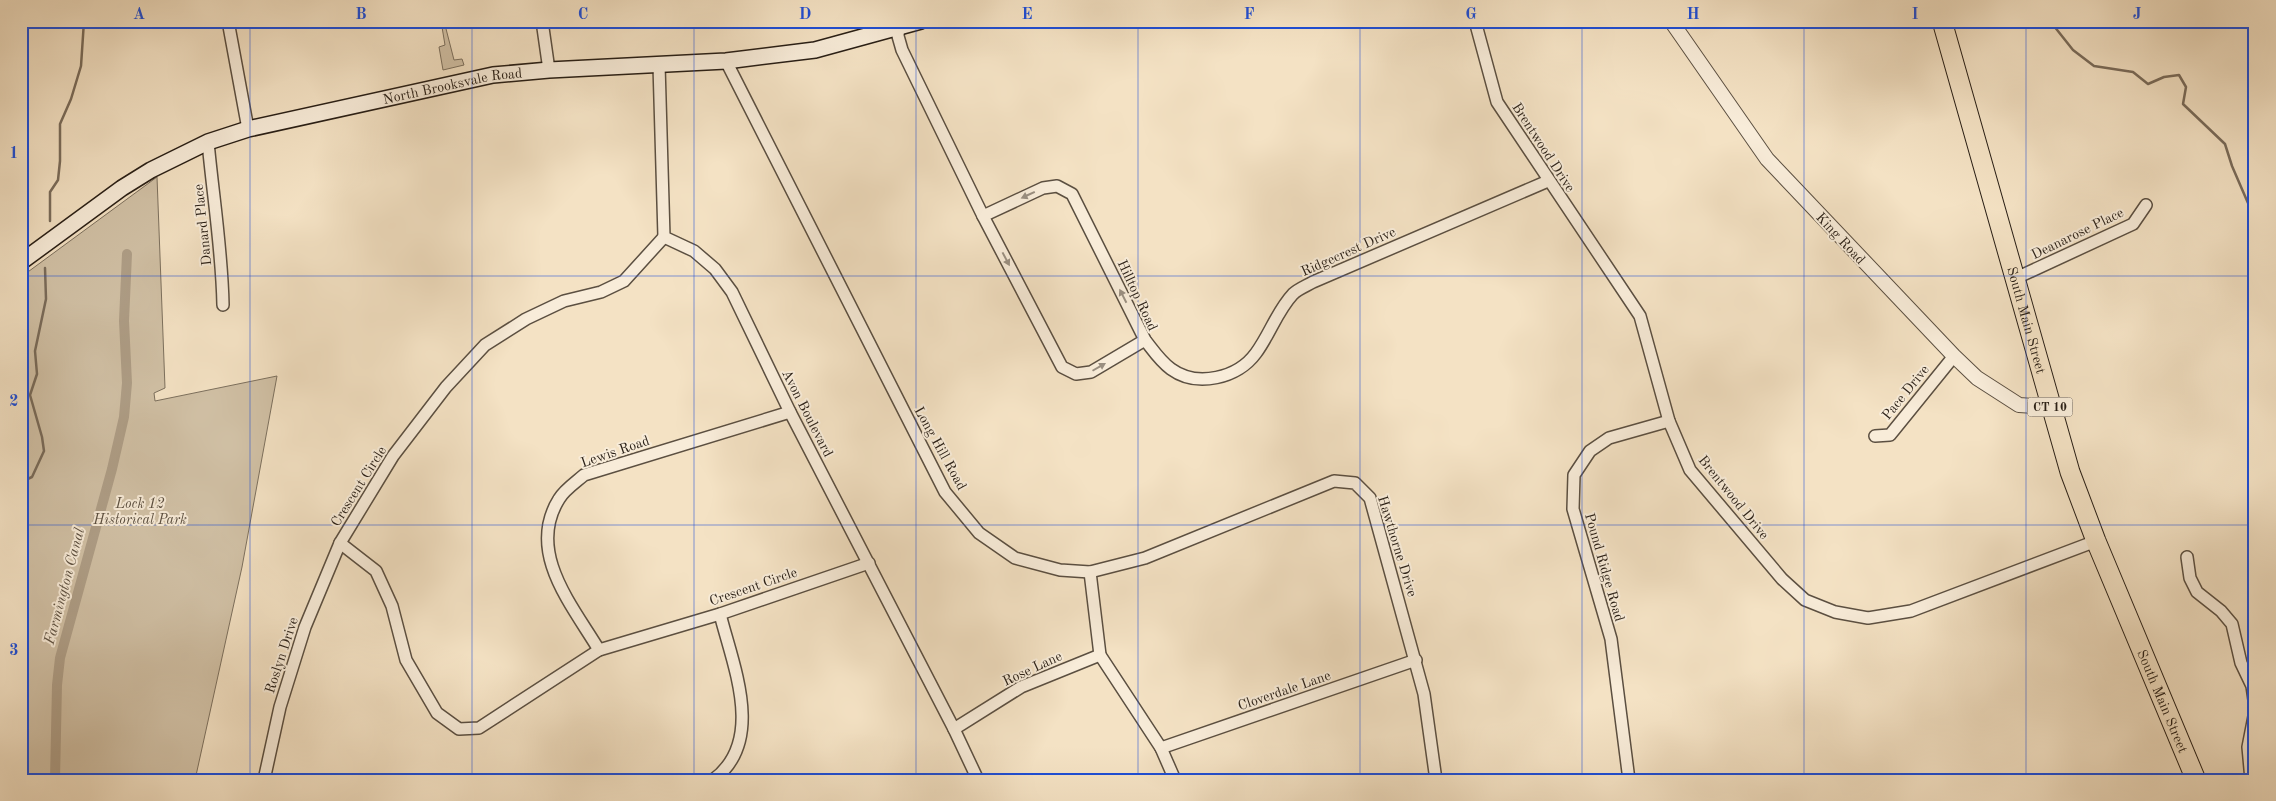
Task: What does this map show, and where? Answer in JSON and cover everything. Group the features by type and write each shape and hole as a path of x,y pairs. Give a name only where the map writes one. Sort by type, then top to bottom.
{"highway":[{"name":"South Main Street","path":"1942,21 2070,472 2096,541 2196,780"}],"main road":[{"name":"North Brooksvale Road","path":"21,262 122,188 177,156 208,142 248,129 493,75 549,70 726,61 815,50 899,24 921,21"}],"street":[{"path":"228,21 248,129"},
{"path":"542,21 549,70"},
{"name":"Brentwood Drive","path":"1475,21 1497,102 1640,316 1669,421 1690,470 1782,579 1805,600 1835,612 1868,618 1911,611 2096,541"},
{"name":"King Road","path":"1671,21 1767,159 1954,356 1977,378 2019,405 2050,407"},
{"name":"Hilltop Road","path":"899,24 898,36 902,50 983,216 1062,367 1076,374 1091,372 1145,340 1072,194 1057,186 1043,188 983,216"},
{"name":"Long Hill Road","path":"726,61 945,492 979,533 1015,558 1060,570 1090,572"},
{"path":"658,65 664,237"},
{"name":"Danard Place","path":"208,142 214,209 222,255 223,305"},
{"name":"Ridgecrest Drive","path":"1145,340 1157,356 1171,369 1189,378 1207,379 1226,375 1243,366 1256,353 1282,309 1294,293 1312,282 1548,180"},
{"name":"Deanarose Place","path":"2014,279 2133,224 2146,205"},
{"name":"Avon Boulevard","path":"664,237 694,252 708,263 715,269 732,292 790,412 954,728 978,780"},
{"name":"Crescent Circle","path":"664,237 624,281 601,292 564,302 526,319 485,345 446,387 393,456 340,543 376,571 392,606 406,660 437,713 459,730 479,728 599,650 720,614 869,563"},
{"name":"Pace Drive","path":"1875,436 1890,435 1954,356"},
{"name":"Lewis Road","path":"599,650 560,585 548,556 547,526 559,497 584,475 790,412"},
{"name":"Pound Ridge Road","path":"1630,780 1611,640 1573,509 1574,475 1590,451 1609,438 1669,421"},
{"name":"Hawthorne Drive","path":"1090,572 1145,558 1334,481 1355,483 1370,498 1416,660 1424,694 1436,780"},
{"name":"Roslyn Drive","path":"264,780 280,707 305,627 340,543"},
{"path":"2187,558 2190,578 2197,592 2221,611 2232,624 2241,663 2252,686 2255,709 2248,747 2251,780"},
{"path":"1090,572 1100,655 1162,748 1175,780"},
{"path":"713,780 726,770 738,750 743,721 741,695 720,614"},
{"name":"Rose Lane","path":"954,728 1021,687 1100,655"},
{"name":"Cloverdale Lane","path":"1162,748 1416,660"}],"green space":[{"path":"21,21 23,21 21,250"},
{"path":"441,21 444,21 454,60 462,59 464,65 443,70 439,47 445,45"},
{"name":"Lock 12 Historical Park","path":"157,177 165,388 154,393 155,401 277,376 242,567 195,780 21,780 21,732 28,755 21,718 21,277"}],"shaded area":[{"path":"57,715 59,719 57,755 55,752 53,754 54,718"}],"waterway":[{"path":"50,221 50,192 58,180 60,161 60,124 71,99 81,66 84,21"},
{"path":"2050,21 2073,50 2094,66 2133,72 2148,84 2164,77 2179,75 2186,87 2183,104 2225,144 2232,166 2251,210 2255,210"},
{"name":"Farmington Canal","path":"55,780 57,685 60,658 112,469 124,417 127,383 124,321 127,254"},
{"path":"21,482 32,477 44,451 30,395 37,374 35,351 46,299 45,268"}]}
